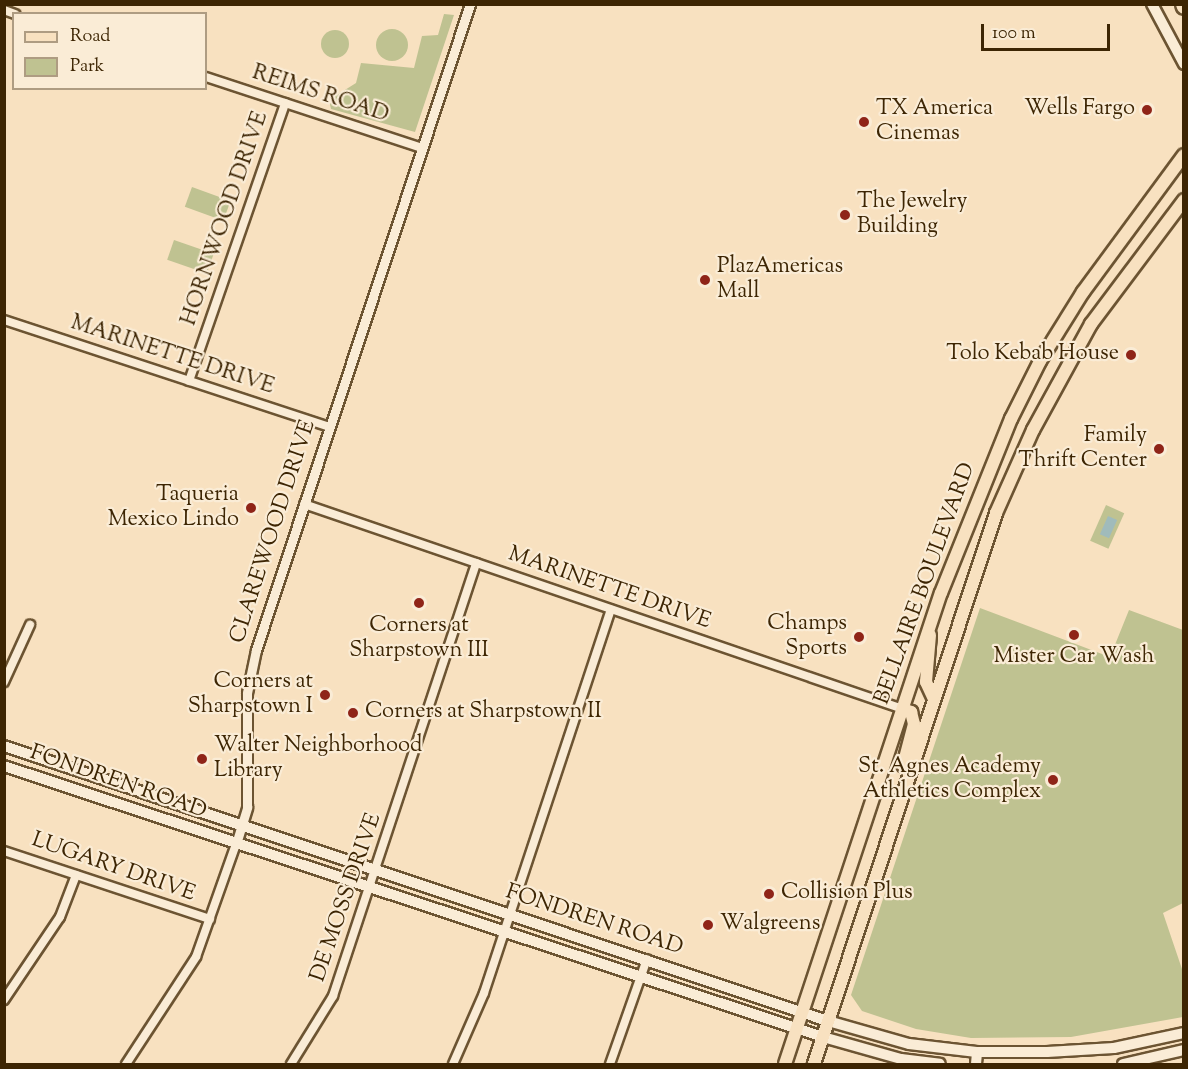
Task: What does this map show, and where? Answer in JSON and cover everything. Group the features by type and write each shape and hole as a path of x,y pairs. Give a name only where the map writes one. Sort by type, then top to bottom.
{"main road":[{"path":"1152,4 1184,64"},
{"name":"BELLAIRE BOULEVARD","path":"785,1065 928,632 979,492 1040,361 1094,276 1184,155"},
{"name":"BELLAIRE BOULEVARD","path":"814,1065 996,513 1033,430 1091,324 1184,200"},
{"path":"928,632 932,648 926,682 934,699"},
{"path":"901,800 900,776 914,724 911,712 903,709"},
{"name":"FONDREN ROAD","path":"4,746 828,1021 909,1044 977,1052 1114,1048 1184,1033"},
{"name":"FONDREN ROAD","path":"4,766 823,1037 901,1059 940,1065"},
{"path":"1123,1065 1184,1050"},
{"path":"976,1065 977,1052"}],"street":[{"name":"CLAREWOOD DRIVE","path":"126,1065 187,975 210,920 242,827 250,783 246,720 250,672 470,4"},
{"name":"REIMS ROAD","path":"207,77 422,148"},
{"name":"HORNWOOD DRIVE","path":"189,381 285,103"},
{"name":"MARINETTE DRIVE","path":"4,320 329,428"},
{"name":"MARINETTE DRIVE","path":"304,504 903,709"},
{"name":"DE MOSS DRIVE","path":"291,1065 333,996 476,563"},
{"path":"453,1065 477,1012 611,609"},
{"path":"4,682 30,625"},
{"name":"LUGARY DRIVE","path":"4,851 210,920"},
{"path":"4,1000 60,917 76,875"},
{"path":"610,1065 647,959"}],"green space":[{"path":"444,14 454,15 415,132 331,109 329,100 356,83 361,63 414,68 422,36 438,35"},
{"path":"392,29 403,34 408,45 403,56 392,61 381,56 376,45 381,34"},
{"path":"335,30 345,34 349,44 345,54 335,58 325,54 321,44 325,34"},
{"path":"192,187 231,201 223,221 185,207"},
{"path":"174,240 214,254 207,274 167,260"},
{"path":"1106,505 1124,513 1108,549 1090,541"},
{"name":"St. Agnes Academy Athletics Complex","path":"980,608 1110,657 1129,610 1183,630 1183,903 1163,913 1183,972 1183,1017 1071,1037 971,1038 916,1029 862,1011 851,995"}],"water":[{"path":"1108,516 1117,520 1109,538 1100,534"}],"place":[{"name":"Wells Fargo","path":"1147,110"},
{"name":"TX America Cinemas","path":"864,122"},
{"name":"The Jewelry Building","path":"845,215"},
{"name":"PlazAmericas Mall","path":"705,280"},
{"name":"Tolo Kebab House","path":"1131,355"},
{"name":"Family Thrift Center","path":"1159,449"},
{"name":"Taqueria Mexico Lindo","path":"251,508"},
{"name":"Corners at Sharpstown III","path":"419,603"},
{"name":"Mister Car Wash","path":"1074,635"},
{"name":"Champs Sports","path":"859,637"},
{"name":"Corners at Sharpstown I","path":"325,695"},
{"name":"Corners at Sharpstown II","path":"353,713"},
{"name":"Walter Neighborhood Library","path":"202,759"},
{"name":"St. Agnes Academy Athletics Complex","path":"1053,780"},
{"name":"Collision Plus","path":"769,894"},
{"name":"Walgreens","path":"708,925"}]}
